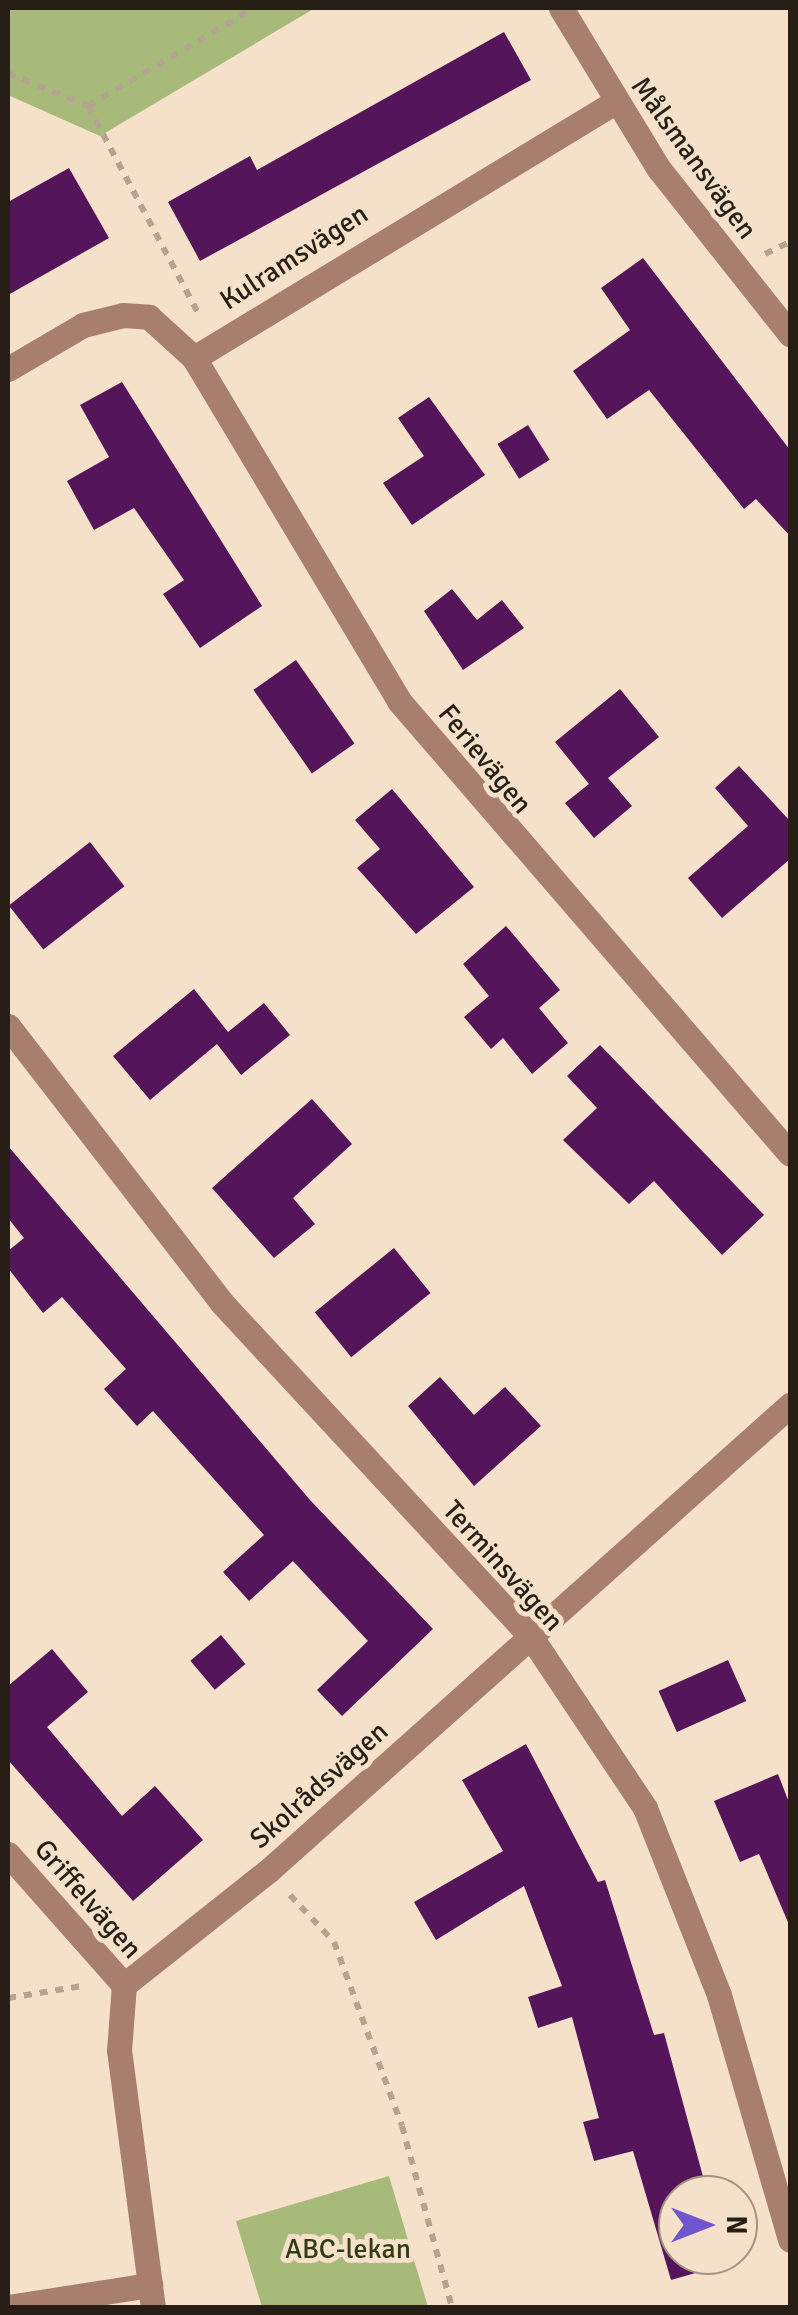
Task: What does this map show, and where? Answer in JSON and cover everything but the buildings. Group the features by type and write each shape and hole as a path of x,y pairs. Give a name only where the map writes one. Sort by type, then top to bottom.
{"street":[{"name":"Målsmansvägen","path":"561,8 614,102 790,334"},
{"name":"Kulramsvägen","path":"204,351 614,102"},
{"path":"8,368 83,325 123,315 149,317 204,351"},
{"name":"Ferievägen","path":"204,351 399,701 790,1154"},
{"name":"Terminsvägen","path":"8,1026 222,1303 531,1637 645,1808 685,1897 790,2240"},
{"name":"Skolrådsvägen","path":"124,1985 268,1871 790,1405"},
{"name":"Griffelvägen","path":"8,1854 124,1985"},
{"path":"8,2307 152,2296 119,2052 124,1985"}],"path":[{"path":"88,106 254,8"},
{"path":"8,73 88,106 204,351"},
{"path":"268,1871 334,1942 402,2126 452,2308"},
{"path":"8,1998 124,1985"}],"green space":[{"path":"8,8 315,8 100,136 8,95"},
{"name":"ABC-lekan","path":"389,2176 428,2307 262,2307 236,2221"}]}
